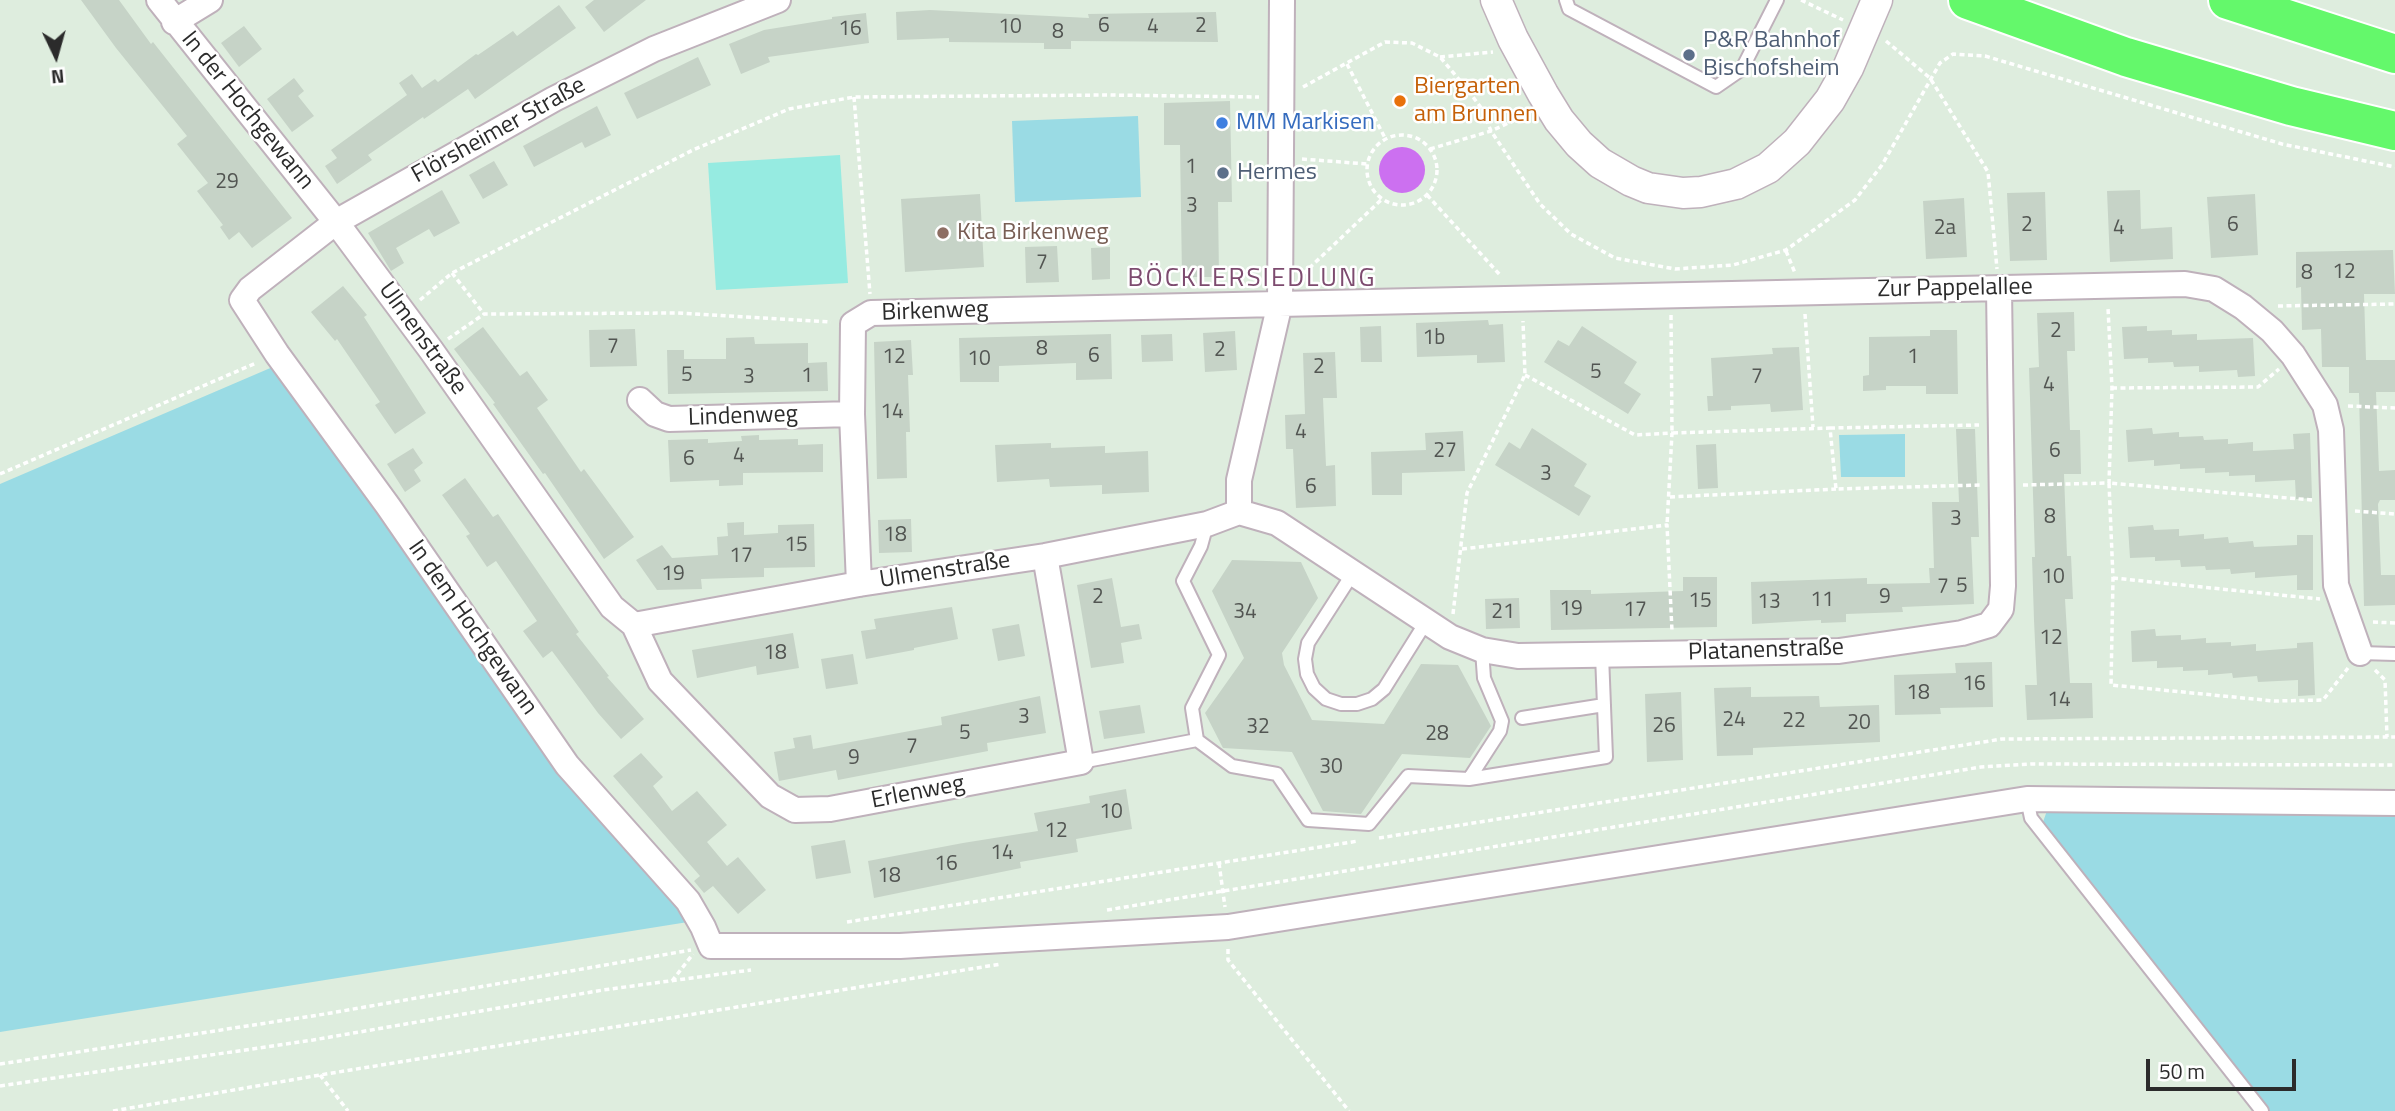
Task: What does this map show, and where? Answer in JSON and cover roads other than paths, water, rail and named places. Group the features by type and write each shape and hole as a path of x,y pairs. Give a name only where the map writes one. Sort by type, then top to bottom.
{"highway":[{"path":"1968,0 2126,57 2291,106 2395,131"},
{"path":"2023,0 2126,38 2239,74 2395,111"},
{"path":"2228,0 2395,54"}],"street":[{"name":"In der Hochgewann","path":"159,0 336,222"},
{"path":"174,22 210,0"},
{"path":"1239,512 1239,480 1280,303 1282,0"},
{"path":"1496,0 1513,39 1543,93 1559,120 1579,144 1615,173 1648,188 1674,192 1701,192 1736,184 1775,163 1811,126 1830,100 1848,68 1868,19"},
{"name":"Flörsheimer Straße","path":"242,300 250,289 336,222 554,99 654,49 773,1"},
{"name":"Ulmenstraße","path":"336,222 432,350 612,607 634,625 859,584 1045,556 1206,524 1239,512"},
{"name":"Zur Pappelallee","path":"1280,303 2185,284 2214,289 2243,307 2272,331 2293,355 2325,405 2331,430 2336,585 2360,653"},
{"name":"Platanenstraße","path":"1239,512 1277,523 1450,637 1482,650 1518,656 1839,651 1962,633 1989,625 2001,610 2003,586 1999,288"},
{"name":"In dem Hochgewann","path":"242,300 277,354 388,506 567,765 688,901 704,948 900,946 1228,927 2027,799"},
{"name":"Birkenweg","path":"859,584 852,414 862,318 1280,303"},
{"name":"Lindenweg","path":"640,400 655,414 669,419 852,414"},
{"path":"1045,556 1081,762"},
{"name":"Erlenweg","path":"634,625 660,681 770,796 795,810 830,809 1081,762"},
{"path":"2027,799 2395,803"}],"lane":[{"path":"1566,0 1569,9 1716,87 1742,69 1777,0"},
{"path":"1206,524 1201,547 1182,581 1219,656 1192,708 1197,740 1232,766 1277,774 1308,820 1369,824 1408,776 1469,779 1606,757 1602,655"},
{"path":"1353,573 1308,643 1305,659 1307,674 1314,688 1326,699 1341,704 1357,704 1372,699 1384,689 1426,622"},
{"path":"1469,779 1500,731 1502,721 1485,678 1482,650"},
{"path":"2360,653 2395,654"},
{"path":"1522,718 1604,705"},
{"path":"1081,762 1197,740"},
{"path":"2027,799 2031,818 2262,1111"}],"place":[{"name":"P&R Bahnhof Bischofsheim","path":"1689,55"},
{"name":"Biergarten am Brunnen","path":"1400,101"},
{"name":"MM Markisen","path":"1222,123"},
{"name":"Hermes","path":"1223,173"},
{"name":"Kita Birkenweg","path":"943,233"}],"district":[{"name":"BÖCKLERSIEDLUNG","path":"1252,280"}]}
